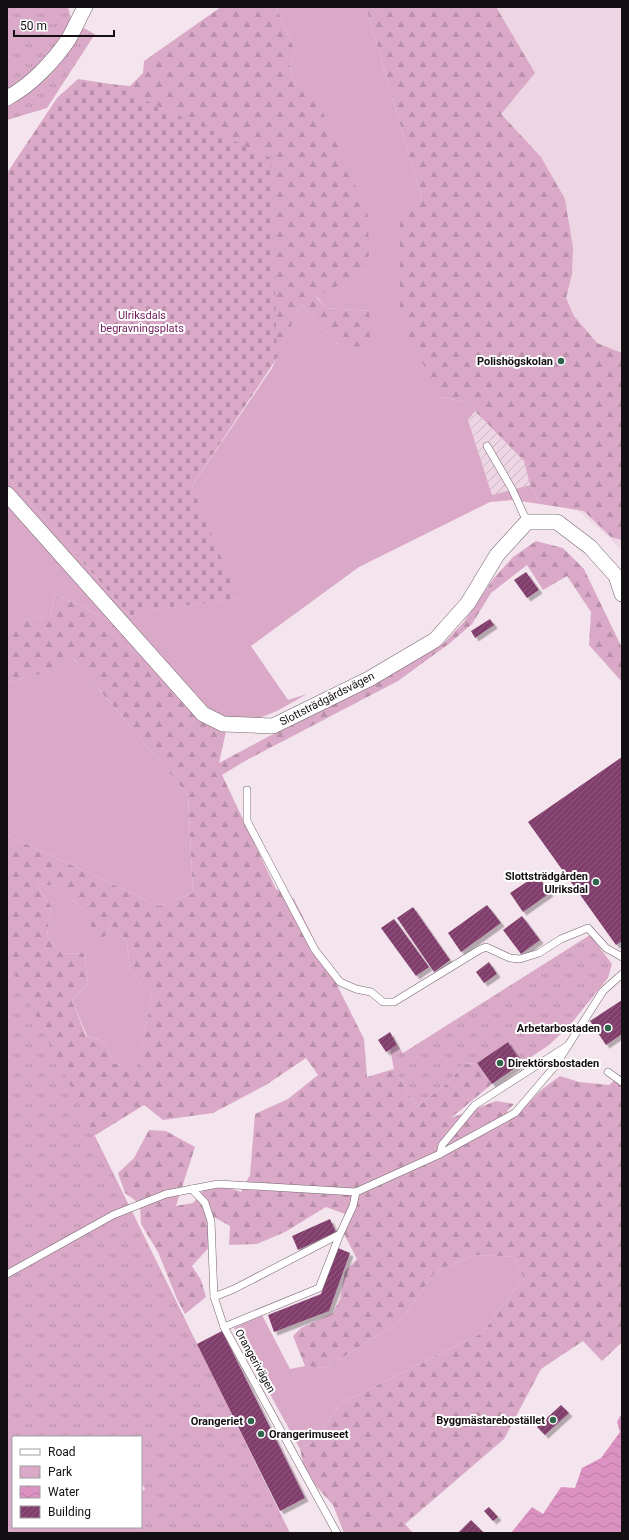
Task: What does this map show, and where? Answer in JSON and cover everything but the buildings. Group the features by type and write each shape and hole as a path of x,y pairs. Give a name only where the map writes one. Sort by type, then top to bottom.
{"street":[{"path":"7,98 32,80 50,62 67,40 82,9"},
{"name":"Slottsträdgårdsvägen","path":"7,494 203,714 223,724 237,725 273,726 369,679 434,640 468,604 497,555 527,522"},
{"path":"527,522 557,522 590,547 616,576 622,594"}],"lane":[{"path":"487,446 512,489 527,522"},
{"path":"247,790 246,821 315,950 340,982 356,989 370,992 383,1002 394,1002 479,950 486,948 510,958 520,959 539,953 561,939 588,928 606,948 622,957"},
{"path":"7,1274 123,1210 166,1194 218,1184 356,1192 440,1154 515,1112 555,1066 603,991 622,974"},
{"path":"440,1154 442,1145 475,1105 568,1045"},
{"path":"608,1072 622,1082"},
{"name":"Orangerivägen","path":"192,1189 205,1204 210,1221 214,1297 224,1327 337,1533"},
{"path":"224,1327 319,1288 340,1234 353,1206 356,1192"},
{"path":"214,1297 234,1289 340,1234"}],"shaded area":[{"name":"Polishögskolan","path":"369,7 622,7 622,551 610,538 567,501"},
{"path":"475,411 524,461 530,485 492,495 468,420"}],"green space":[{"path":"7,7 68,7 72,22 95,34 47,108 7,120"},
{"path":"221,7 276,7 295,51 289,64 297,89 314,92 368,215 369,269 316,297 326,308 369,311 370,347 340,346 301,304 277,358 255,334 80,212 110,84 130,86 143,73 144,61"},
{"path":"276,7 366,7 422,199 440,397 470,403 475,411 468,420 492,495 530,485 540,504 513,500 490,502 359,567 251,646 288,700 307,694 277,711 226,731 120,627 80,605 55,595 50,617 33,618 22,621 7,630 7,476 131,617 139,611 237,599 192,486 272,368 301,304 340,346 369,311 326,308 316,296 369,269 297,89 289,64 295,51"},
{"name":"Polishögskolan","path":"366,7 496,7 535,73 501,114 541,157 565,199 573,248 572,274 566,298 574,316 597,343 622,353 622,540 611,537 584,511 540,504 530,485 524,461 475,411 470,403 440,397 400,318 400,213 422,199"},
{"name":"Ulriksdals begravningsplats","path":"78,79 110,84 271,158 277,358 192,486 238,599 140,611 131,617 7,476 7,173 57,98"},
{"path":"536,541 563,548 584,569 622,648 622,682 589,645 591,612 567,576 543,590 527,565 491,593 472,624 450,643 398,681 245,761 222,775 276,889 294,899 364,1039 367,1077 394,1069 417,1107 451,1080 463,1064 477,1063 492,1084 451,1118 496,1101 514,1104 507,1111 515,1117 541,1090 560,1076 579,1082 609,1085 622,1074 622,1342 602,1361 583,1341 541,1369 504,1439 405,1524 413,1533 344,1533 333,1505 316,1486 303,1463 300,1449 318,1438 340,1404 482,1333 524,1278 514,1257 475,1255 436,1271 401,1320 326,1368 305,1366 293,1336 301,1328 333,1313 340,1299 345,1271 357,1259 344,1234 345,1214 326,1207 285,1232 257,1244 229,1245 230,1226 212,1216 214,1242 192,1266 201,1280 206,1297 185,1314 177,1299 158,1252 141,1224 140,1204 125,1193 118,1173 134,1158 149,1130 166,1131 195,1147 176,1206 193,1203 211,1181 241,1192 250,1175 255,1114 288,1099 318,1075 306,1058 266,1085 213,1113 163,1120 144,1105 94,1136 7,1209 7,835 159,906 193,893 188,795 70,655 51,671 7,683 7,630 16,623 27,619 50,617 55,595 80,605 120,627 226,731 219,763 444,643 463,623 494,578 513,557","holes":["36,884 59,886 91,917 91,933 100,945 111,925 127,942 130,970 152,996 137,1069 113,1063 105,1042 86,1036 72,1000 88,984 84,953 62,954 47,936 51,906"]},
{"path":"70,655 188,795 193,893 159,906 7,835 7,683 50,671"},
{"path":"36,884 59,886 91,917 91,933 100,944 111,925 127,942 130,970 152,996 137,1070 113,1063 105,1042 87,1036 72,1000 88,984 84,953 62,954 47,936 51,906"},
{"path":"590,935 612,964 608,978 570,1025 549,1045 522,1063 508,1042 477,1063 463,1064 451,1080 417,1107 394,1069 390,1049 397,1045 403,1053"},
{"path":"7,957 290,1533 7,1533"},
{"path":"475,1255 514,1257 524,1278 482,1333 340,1404 318,1438 300,1449 234,1328 262,1315 290,1369 305,1366 326,1368 401,1320 436,1271"}],"water":[{"path":"622,1413 622,1533 511,1533 532,1507 543,1514 561,1487 575,1488 582,1468 601,1458 620,1432 617,1422"}],"place":[{"name":"Polishögskolan","path":"561,361"},
{"name":"Slottsträdgården Ulriksdal","path":"596,882"},
{"name":"Arbetarbostaden","path":"608,1028"},
{"name":"Direktörsbostaden","path":"500,1063"},
{"name":"Byggmästarebostället","path":"553,1420"},
{"name":"Orangeriet","path":"251,1421"},
{"name":"Orangerimuseet","path":"261,1434"}]}
